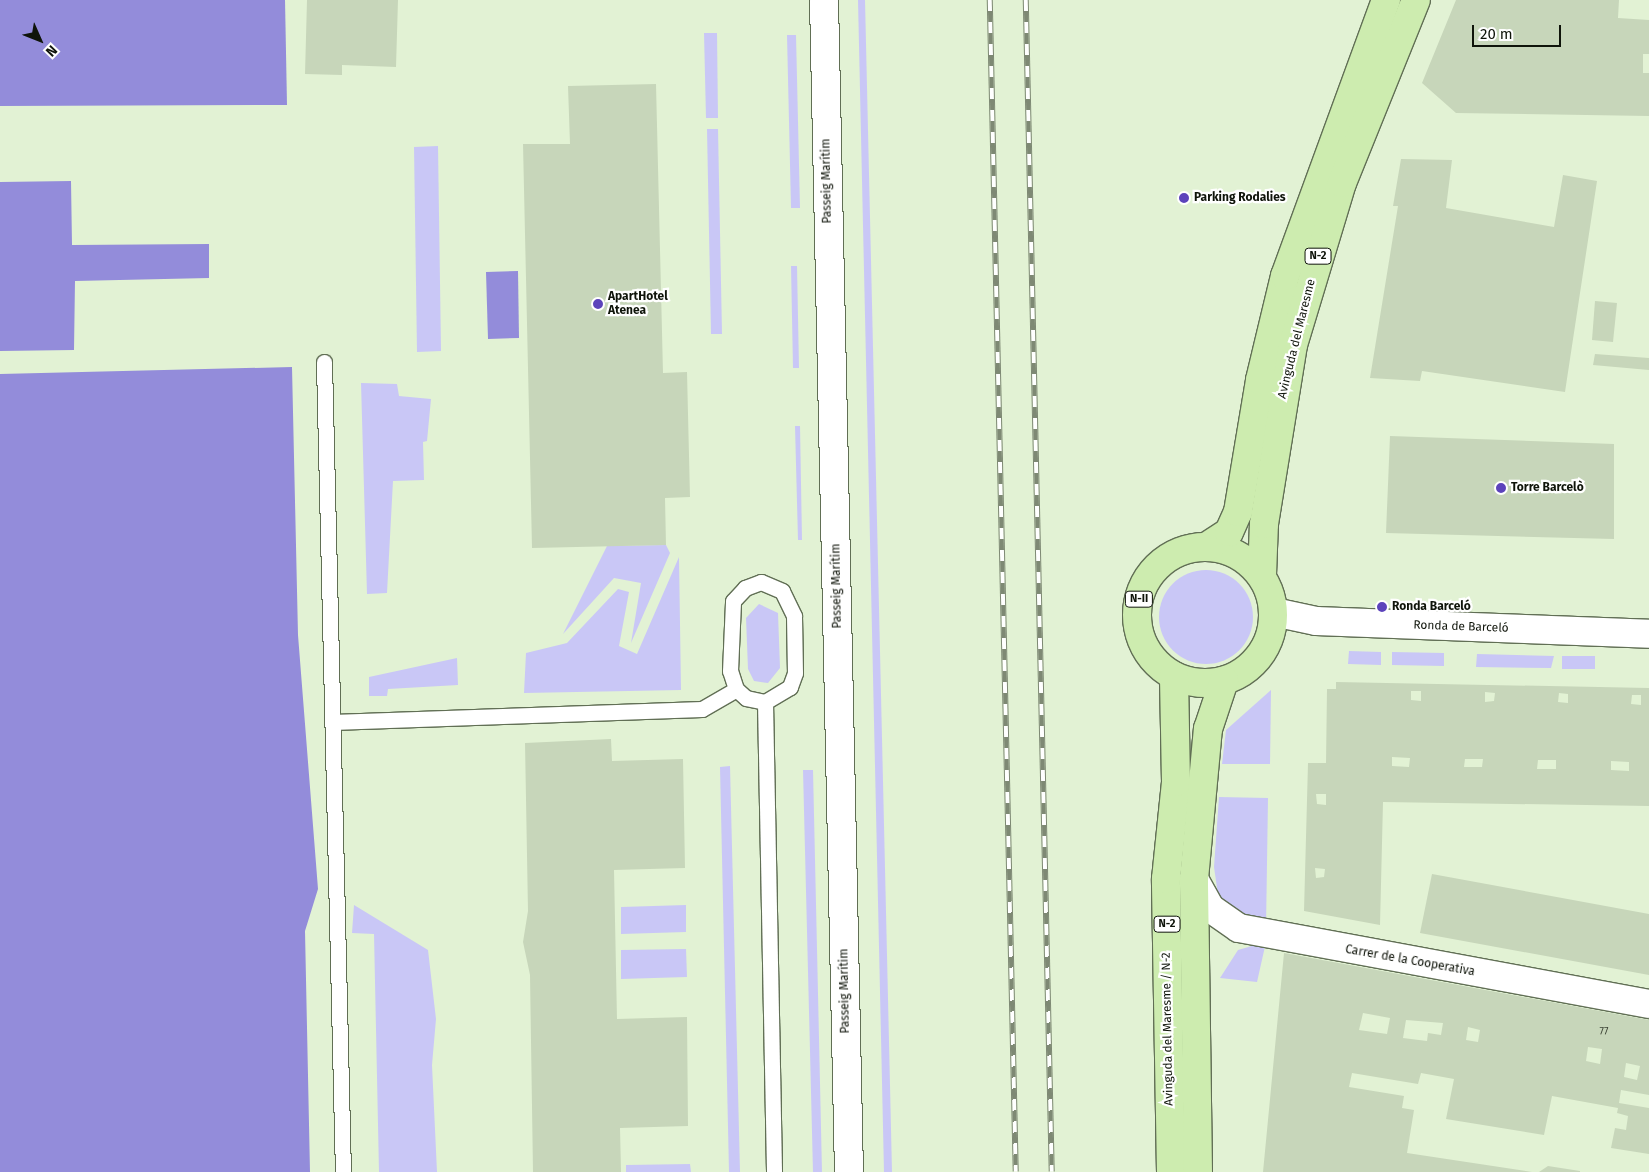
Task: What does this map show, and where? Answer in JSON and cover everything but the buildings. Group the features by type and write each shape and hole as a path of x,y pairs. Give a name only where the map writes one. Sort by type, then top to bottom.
{"main road":[{"name":"Avinguda del Maresme","path":"1206,546 1229,532 1238,512 1260,380 1285,276 1386,0"},
{"name":"Avinguda del Maresme","path":"1262,575 1266,506 1294,345 1342,183 1416,0"},
{"name":"N-II","path":"1262,575 1237,554 1206,546 1188,549 1163,562 1145,582 1139,600 1137,617 1147,652 1174,676 1198,683 1224,682 1255,663 1266,647 1274,612"},
{"path":"1262,575 1274,612"},
{"name":"Avinguda del Maresme / N-2","path":"1171,1172 1166,879 1176,782 1174,676"},
{"name":"N-2","path":"1198,1172 1194,879 1208,729 1224,682"}],"street":[{"name":"Passeig Marítim","path":"824,0 849,1172"},
{"name":"Ronda de Barceló","path":"1274,612 1316,621 1649,634"},
{"name":"Carrer de la Cooperativa","path":"1194,879 1210,908 1239,928 1649,1004"}],"lane":[{"path":"324,362 343,1172"},
{"path":"761,582 772,585 789,598 794,616 795,673 785,692 764,702 746,698 736,689 730,671 733,601 744,588 761,582"},
{"path":"332,722 702,709 736,689"},
{"path":"764,702 774,1172"}],"shaded area":[{"path":"0,0 285,0 287,105 0,106"},
{"path":"858,0 865,0 892,1172 884,1172"},
{"path":"704,33 717,33 718,118 706,118"},
{"path":"787,35 796,35 800,208 791,208"},
{"path":"707,129 718,129 722,334 711,334"},
{"path":"438,146 441,351 417,352 414,147"},
{"path":"71,181 72,245 209,244 209,278 75,281 74,350 0,351 0,182"},
{"path":"791,266 797,266 799,368 793,368"},
{"path":"518,271 519,338 488,339 486,272"},
{"path":"292,367 298,635 318,889 305,931 310,1172 0,1172 0,374"},
{"path":"361,383 397,384 399,396 431,399 427,441 423,442 424,480 393,481 387,593 367,594"},
{"path":"795,426 800,426 802,540 798,540"},
{"path":"666,545 670,553 631,643 641,583 614,578 563,634 607,546"},
{"path":"679,557 681,690 524,693 526,653 567,643 618,589 629,592 619,646 637,654"},
{"path":"1206,570 1224,574 1239,584 1249,599 1253,617 1249,635 1239,650 1224,660 1206,664 1188,660 1173,650 1163,635 1159,617 1163,599 1173,584 1188,574"},
{"path":"759,604 778,613 780,668 768,683 754,681 748,669 746,618"},
{"path":"1349,651 1381,652 1381,665 1348,664"},
{"path":"1392,652 1444,653 1444,666 1392,665"},
{"path":"1477,654 1554,656 1551,668 1476,667"},
{"path":"1562,656 1595,656 1595,669 1562,669"},
{"path":"457,658 458,685 388,689 387,696 369,696 369,677"},
{"path":"1271,690 1270,764 1222,764 1226,730"},
{"path":"730,766 740,1172 729,1172 720,767"},
{"path":"803,770 813,770 822,1172 813,1172"},
{"path":"1219,797 1268,798 1266,928 1226,908 1218,895 1214,867"},
{"path":"354,905 428,950 436,1019 432,1065 437,1172 379,1172 374,934 352,933"},
{"path":"686,905 686,932 621,934 621,907"},
{"path":"1266,942 1257,982 1220,978 1238,950"},
{"path":"686,949 687,977 621,979 621,950"},
{"path":"690,1164 691,1172 626,1172 626,1165"}],"railway":[{"path":"990,0 1016,1172"},
{"path":"1026,0 1052,1172"}],"place":[{"name":"Parking Rodalies","path":"1184,198"},
{"name":"ApartHotel Atenea","path":"598,304"},
{"name":"Torre Barcelò","path":"1501,488"},
{"name":"Ronda Barceló","path":"1382,607"}]}
